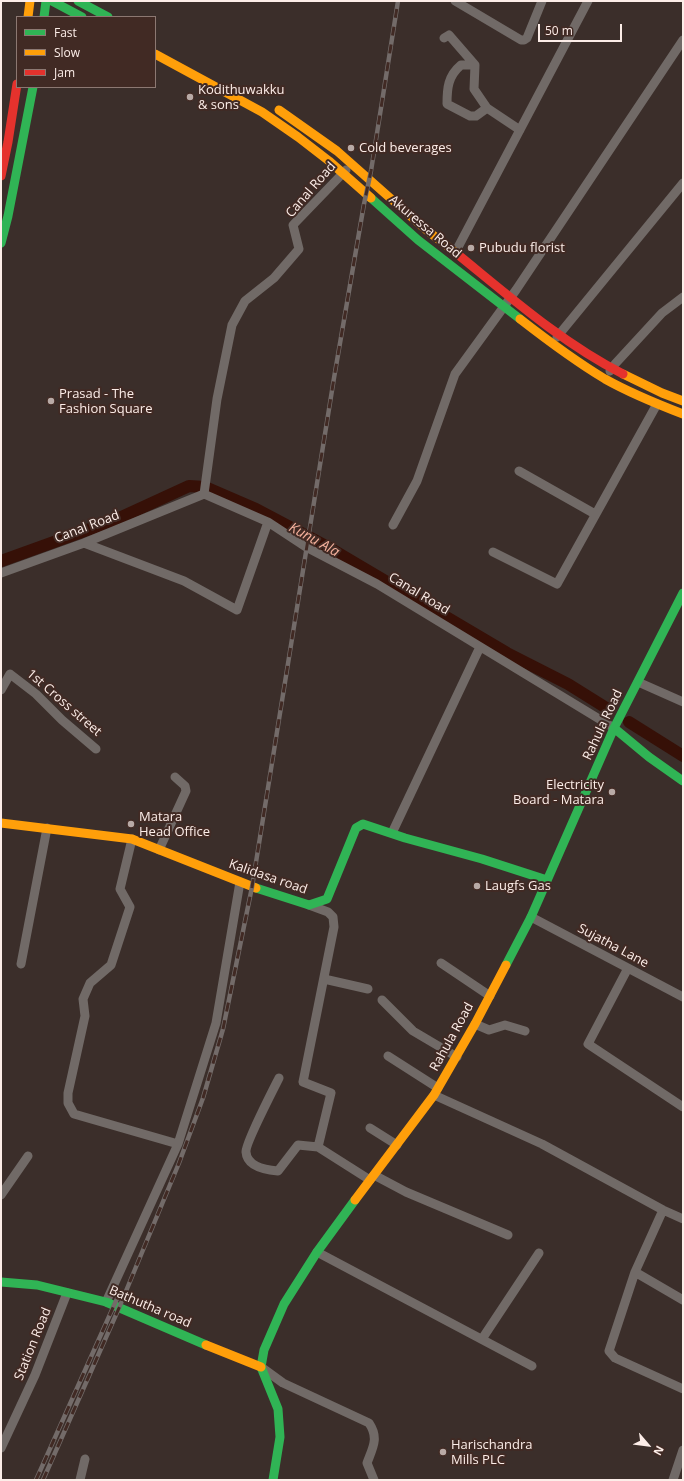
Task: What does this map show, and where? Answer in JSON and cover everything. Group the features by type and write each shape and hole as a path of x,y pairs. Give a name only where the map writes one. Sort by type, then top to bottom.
{"main road":[{"path":"28,16 30,1"},
{"path":"44,16 46,1"},
{"path":"52,1 77,16"},
{"path":"78,1 106,16"},
{"name":"Akuressa Road","path":"156,54 181,67 281,124 317,152 418,240 552,344 606,379 657,404 683,414"},
{"path":"1,176 16,88"},
{"path":"1,243 5,216 33,88"},
{"name":"Akuressa Road","path":"269,103 305,127 352,163 424,228 559,334 591,356 612,368 662,393 683,401"},
{"name":"Rahula Road","path":"261,1367 264,1350 284,1304 317,1252 436,1092 475,1024 531,917 614,728 683,593"},
{"path":"614,728 649,757 683,781"},
{"name":"Kalidasa road","path":"1,823 132,839 240,882 309,905 327,899 356,828 363,824 547,880"},
{"name":"Bathutha road","path":"1,1282 37,1285 106,1302 261,1367"},
{"path":"261,1367 278,1409 280,1437 273,1480"}],"street":[{"path":"455,1 466,4 521,40 527,38 541,2"},
{"path":"456,252 588,1"},
{"path":"444,38 449,36 475,65 474,89 487,108 520,130"},
{"path":"393,525 417,481 455,374 512,296 683,40"},
{"path":"475,65 461,64 454,70 447,87 446,104 470,116 476,116 487,108"},
{"name":"Canal Road","path":"204,494 217,399 232,325 244,301 274,278 299,249 294,225 352,163"},
{"path":"552,344 683,183"},
{"path":"606,379 612,368 662,313 683,297"},
{"path":"493,552 557,584 657,404"},
{"path":"519,471 595,514"},
{"name":"Canal Road","path":"1,573 84,543 204,494 268,522 306,547 377,584 614,728"},
{"path":"84,543 184,581 237,610 268,522"},
{"path":"392,832 480,647"},
{"name":"1st Cross street","path":"1,690 10,674 36,694 62,720 96,749"},
{"path":"638,682 683,702"},
{"path":"159,850 186,791 185,786 175,777"},
{"path":"21,964 47,828"},
{"path":"132,839 120,889 130,907 111,965 90,983 83,1000 85,1016 68,1093 68,1103 74,1114 178,1144"},
{"path":"106,1302 178,1144 216,1023 240,882"},
{"path":"309,905 328,912 333,917 334,927 303,1082 331,1092 318,1147"},
{"name":"Sujatha Lane","path":"531,917 683,997"},
{"path":"441,963 490,996"},
{"path":"628,968 588,1044 683,1107"},
{"path":"324,979 368,989"},
{"path":"382,1000 413,1031 457,1057"},
{"path":"475,1024 489,1030 505,1025 525,1031"},
{"path":"388,1056 436,1092 542,1144 663,1210 683,1219"},
{"path":"279,1078 248,1140 245,1151 250,1162 265,1170 278,1171 298,1144 318,1147 372,1177 508,1235"},
{"path":"370,1128 397,1145"},
{"path":"1,1195 28,1156"},
{"path":"663,1210 635,1272 609,1351 615,1358 683,1389"},
{"path":"317,1252 532,1366"},
{"path":"482,1339 539,1253"},
{"path":"635,1272 683,1300"},
{"name":"Station Road","path":"1,1448 35,1375 67,1293"},
{"path":"261,1367 283,1383 369,1423 374,1431 374,1442 367,1463 374,1480"},
{"path":"673,1480 683,1450"},
{"path":"80,1480 84,1459"}],"waterway":[{"name":"Kunu Ala","path":"1,561 115,520 189,486 205,487 256,509 326,546 507,653 568,684 608,709"},
{"name":"Kunu Ala","path":"629,722 683,756"}],"railway":[{"path":"43,1480 119,1308 179,1163 203,1098 223,1029 252,887 334,378 371,171 398,1"},
{"path":"36,1480 120,1292"}],"traffic: fast":[{"path":"44,16 46,1"},
{"path":"52,1 80,16"},
{"path":"78,1 106,16"},
{"path":"1,243 8,216 33,88"},
{"path":"371,198 418,240 520,319"},
{"path":"506,965 531,917 614,728 683,593"},
{"path":"614,728 649,757 683,781"},
{"path":"256,888 309,905 327,899 356,828 363,824 547,880"},
{"path":"273,1480 280,1437 278,1409 261,1367 264,1350 284,1304 317,1252 355,1200"},
{"path":"1,1282 37,1285 106,1302 206,1345"}],"traffic: slow":[{"path":"28,16 30,1"},
{"path":"156,55 262,112 329,161 371,198"},
{"path":"279,110 337,151 424,228 456,253"},
{"path":"520,319 561,350 605,379 644,398 683,414"},
{"path":"623,374 662,393 683,401"},
{"path":"1,823 132,839 256,888"},
{"path":"355,1200 434,1095 475,1024 506,965"},
{"path":"206,1345 261,1367"}],"traffic: jam":[{"path":"1,176 16,88"},
{"path":"456,253 536,318 600,362 623,374"}],"place":[{"name":"Kodithuwakku & sons","path":"190,97"},
{"name":"Cold beverages","path":"351,148"},
{"name":"Pubudu florist","path":"471,248"},
{"name":"Prasad - The Fashion Square","path":"51,401"},
{"name":"Electricity Board - Matara","path":"612,792"},
{"name":"Matara Head Office","path":"131,824"},
{"name":"Laugfs Gas","path":"477,886"},
{"name":"Harischandra Mills PLC","path":"443,1452"}]}
